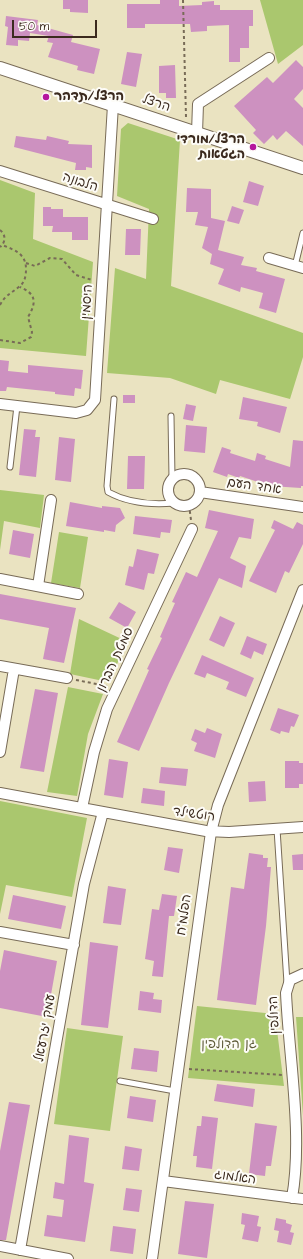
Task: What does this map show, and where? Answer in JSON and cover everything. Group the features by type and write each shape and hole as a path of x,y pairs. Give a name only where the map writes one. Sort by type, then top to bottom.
{"street":[{"path":"192,131 198,104 269,58"},
{"name":"הרצל","path":"0,68 113,104 303,168"},
{"name":"היסמין","path":"0,404 76,413 84,412 92,406 95,396 113,104"},
{"name":"הלבונה","path":"0,171 153,219"},
{"path":"269,258 299,267"},
{"path":"181,473 192,475 199,482 200,492 196,501 189,505 181,506 174,503 169,497 168,490 172,478 181,473"},
{"name":"אחד העם","path":"200,492 303,507"},
{"path":"38,586 52,500"},
{"name":"סמטת הברון","path":"82,808 96,741 117,687 192,529"},
{"path":"0,579 78,594"},
{"name":"הפלמ\"ח","path":"152,1259 211,832 218,806 303,590"},
{"path":"0,666 67,678"},
{"path":"0,752 14,669"},
{"name":"רוטשילד","path":"0,792 211,832 303,828"},
{"name":"עמק יזרעאל","path":"20,1250 84,884 103,812"},
{"path":"0,932 74,945"},
{"path":"287,986 292,978 303,974"},
{"name":"הדולפין","path":"287,986 286,997 298,1156 296,1182 292,1198"},
{"name":"האלמוג","path":"163,1181 303,1200"},
{"path":"0,1246 68,1259"}],"lane":[{"path":"299,267 303,233"},
{"path":"114,399 107,486 108,492 131,500 160,505 174,503"},
{"path":"10,467 16,406"},
{"path":"170,416 172,478"},
{"name":"הדולפין","path":"277,829 287,986"},
{"path":"120,1081 175,1090"}],"path":[{"path":"184,0 192,131"},
{"path":"0,230 4,237 0,247"},
{"path":"0,305 4,297 20,286 24,281 26,273 26,263 24,257 15,250 2,245"},
{"path":"26,263 35,266 50,258 62,259 76,275 102,283"},
{"path":"0,340 20,343 31,337 32,332 28,317 34,306 34,301 29,291 20,286"},
{"path":"189,505 192,529"},
{"path":"67,678 117,687"},
{"path":"178,1068 293,1076"}],"green space":[{"path":"260,0 303,0 303,45 278,64"},
{"path":"128,123 180,140 171,286 303,333 303,357 290,399 220,380 216,394 170,378 107,373 115,268 146,279 149,209 117,196 121,129"},
{"path":"0,180 35,193 33,239 93,262 86,356 0,348"},
{"path":"0,490 44,495 40,528 4,521 0,550"},
{"path":"59,532 88,537 80,588 51,583"},
{"path":"79,619 128,642 108,682 70,674"},
{"path":"68,687 103,694 88,734 77,796 47,792"},
{"path":"0,801 87,818 72,897 6,885 0,914"},
{"name":"גן הדולפין","path":"197,1006 275,1014 284,1086 188,1078"},
{"path":"296,1017 303,1017 303,1116"},
{"path":"67,1028 123,1036 110,1131 54,1124"}],"building":[{"path":"63,0 88,0 88,13 70,12 70,9 63,9"},
{"path":"160,0 179,0 179,6 202,5 202,2 214,1 214,5 220,5 220,10 253,10 253,26 249,26 249,48 240,48 240,62 229,62 229,25 207,26 207,31 191,32 190,24 145,24 145,28 127,28 127,4 160,4"},
{"path":"6,16 38,20 37,25 73,35 71,42 100,49 94,74 77,70 78,66 48,57 53,43 47,42 49,36 30,33 29,41 18,40 18,46 6,45 8,27 5,26"},
{"path":"127,52 142,54 136,87 121,84"},
{"path":"296,60 303,67 303,89 294,99 303,108 303,146 286,131 277,140 273,135 264,144 253,133 256,130 234,106 267,77 273,83"},
{"path":"175,65 176,98 166,98 166,93 159,93 159,66"},
{"path":"16,136 46,140 47,136 69,141 68,144 92,145 92,168 86,167 86,170 75,170 76,163 14,147"},
{"path":"249,181 264,186 258,206 243,202"},
{"path":"187,188 211,189 211,218 225,221 218,250 244,257 241,265 257,268 256,271 285,279 276,313 259,308 263,293 241,287 240,292 218,284 224,269 210,264 212,254 202,248 208,227 195,225 198,212 186,212"},
{"path":"232,206 244,210 239,224 227,221"},
{"path":"43,207 63,209 63,217 88,217 88,240 72,240 72,232 52,232 53,226 43,226"},
{"path":"126,229 141,229 140,255 125,255"},
{"path":"0,360 9,361 8,371 28,373 28,365 83,370 81,389 75,388 74,396 55,394 55,392 7,387 6,391 0,391"},
{"path":"123,395 135,395 135,403 123,403"},
{"path":"243,397 287,407 280,433 257,426 258,422 239,419"},
{"path":"186,404 196,406 193,421 183,419"},
{"path":"186,425 207,427 205,453 184,451"},
{"path":"24,429 36,430 35,437 40,437 36,477 19,475"},
{"path":"59,437 75,439 71,482 55,480"},
{"path":"293,440 303,441 303,486 301,486 301,488 270,486 240,476 239,478 228,474 227,477 213,472 222,447 231,450 230,453 255,461 257,453 266,456 265,459 290,467"},
{"path":"128,456 145,456 144,489 127,489"},
{"path":"70,502 102,508 102,506 120,508 125,518 116,525 115,532 104,530 104,532 66,526"},
{"path":"209,510 254,519 251,539 239,537 230,558 246,566 242,588 219,578 169,683 139,751 117,742 149,670 147,669 162,638 160,637 175,603 172,602 186,572 197,577 218,531 205,528"},
{"path":"135,516 172,520 170,533 161,532 160,538 133,534"},
{"path":"274,520 293,529 297,522 303,525 303,544 289,573 285,571 276,593 249,581 275,530 271,528"},
{"path":"13,530 34,534 30,558 9,554"},
{"path":"137,549 159,554 154,574 148,573 144,590 125,585 129,566 133,567"},
{"path":"0,594 76,608 64,663 43,659 49,628 0,619"},
{"path":"119,602 136,612 127,628 109,618"},
{"path":"220,616 235,623 224,647 209,640"},
{"path":"247,636 267,644 263,655 254,651 251,659 240,654"},
{"path":"202,655 254,678 246,697 226,689 229,682 207,673 205,678 194,674"},
{"path":"35,689 58,693 44,772 20,768"},
{"path":"278,708 299,715 294,727 291,726 289,733 281,731 280,734 270,730"},
{"path":"207,728 222,734 215,758 194,751 197,743 191,740 195,729 205,733"},
{"path":"109,759 128,762 123,798 104,795"},
{"path":"285,761 299,761 299,763 303,763 303,784 299,784 299,788 285,788"},
{"path":"161,767 188,769 186,786 159,783"},
{"path":"265,781 266,801 249,802 248,782"},
{"path":"143,788 165,791 164,806 141,803"},
{"path":"168,847 183,849 179,873 164,870"},
{"path":"249,853 263,855 263,858 268,858 267,867 271,867 266,926 256,1005 217,1000 231,887 244,889"},
{"path":"303,854 303,870 293,870 292,855"},
{"path":"108,886 126,889 121,925 103,923"},
{"path":"162,894 177,896 174,916 169,916 163,977 152,976 154,961 145,959 152,909 159,910"},
{"path":"13,895 66,906 61,929 8,919"},
{"path":"90,942 118,946 108,1028 81,1025"},
{"path":"4,950 57,961 47,1017 0,1008 0,971"},
{"path":"140,991 154,993 153,999 162,1000 161,1013 138,1010"},
{"path":"134,1048 159,1051 157,1072 131,1069"},
{"path":"217,1084 255,1089 253,1107 214,1101"},
{"path":"130,1096 156,1100 153,1122 127,1118"},
{"path":"9,1102 30,1105 6,1240 0,1240 0,1151"},
{"path":"202,1116 218,1118 212,1169 196,1167 197,1156 193,1156 197,1126 201,1126"},
{"path":"255,1123 277,1126 271,1166 266,1166 265,1176 249,1174"},
{"path":"69,1135 89,1138 84,1182 94,1184 85,1242 44,1236 47,1215 62,1217 64,1200 53,1198 55,1182 64,1184"},
{"path":"125,1146 142,1149 139,1171 122,1169"},
{"path":"126,1188 142,1190 139,1212 123,1210"},
{"path":"185,1201 214,1204 207,1258 178,1254"},
{"path":"242,1213 259,1216 257,1226 261,1227 258,1242 242,1239 245,1225 241,1224"},
{"path":"276,1218 286,1220 286,1223 292,1225 290,1232 294,1233 291,1245 277,1242 279,1231 274,1230"},
{"path":"113,1226 136,1229 133,1254 110,1251"}],"place":[{"name":"הרצל/תדהר","path":"46,97"},
{"name":"הרצל/מורדי הגטאות","path":"253,147"}]}
